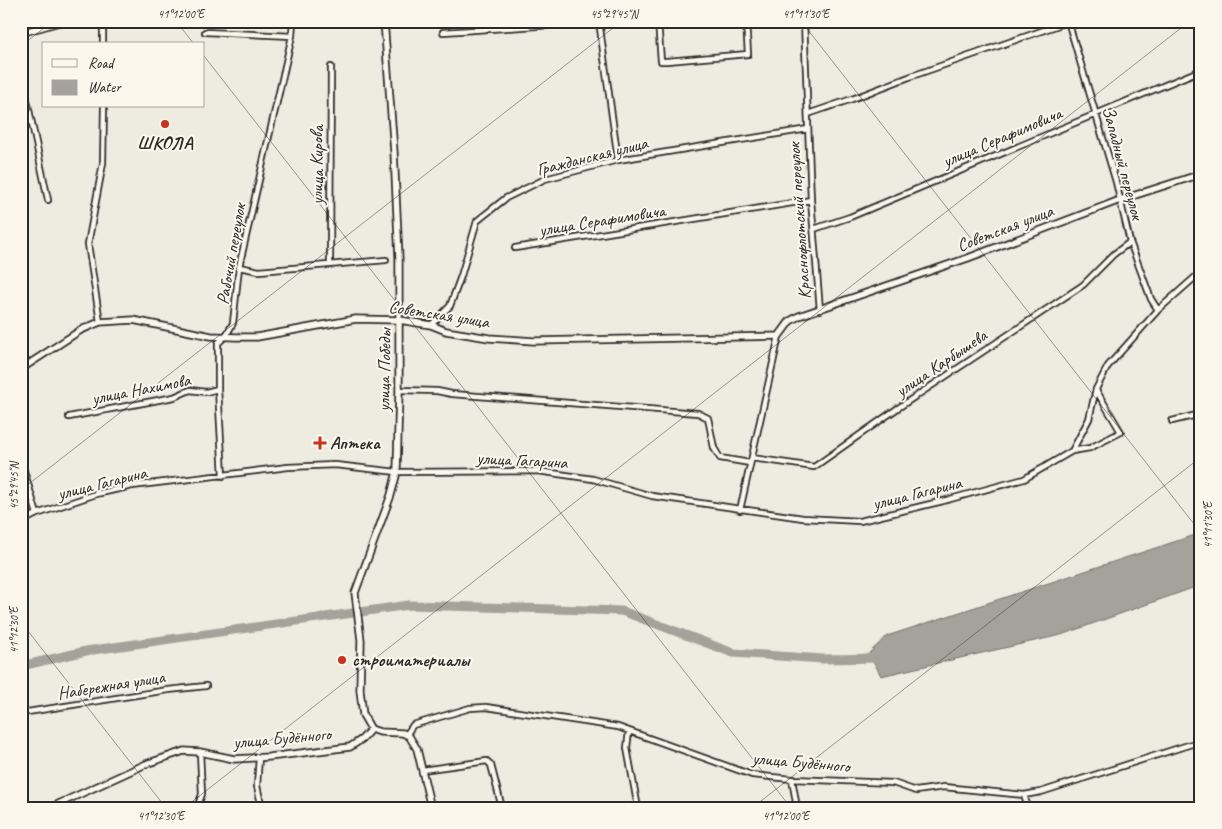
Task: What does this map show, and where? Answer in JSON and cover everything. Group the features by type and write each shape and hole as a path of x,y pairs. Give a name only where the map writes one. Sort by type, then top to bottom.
{"street":[{"path":"21,33 63,21"},
{"path":"103,21 103,42"},
{"name":"Рабочий переулок","path":"223,476 218,389 218,344 226,336 233,323 239,267 292,36 293,21"},
{"name":"улица Победы","path":"372,728 363,715 360,690 361,640 355,593 391,495 396,472 399,390 394,152 384,21"},
{"path":"658,21 661,61 667,61 748,54 746,21"},
{"name":"Краснофлотский переулок","path":"779,336 790,321 820,310 811,200 804,21"},
{"path":"808,114 1069,21"},
{"name":"Западный переулок","path":"1069,21 1116,182 1130,242 1151,299 1158,310"},
{"path":"442,32 599,22 618,160"},
{"path":"205,32 292,36"},
{"name":"улица Кирова","path":"330,264 332,67"},
{"name":"улица Серафимовича","path":"814,229 850,217 1201,70"},
{"path":"23,81 48,200"},
{"path":"100,322 88,244 103,163 104,108"},
{"path":"21,124 31,121"},
{"name":"Гражданская улица","path":"431,325 450,306 461,276 477,220 506,198 546,179 618,160 808,129"},
{"name":"Советская улица","path":"820,310 968,258 1120,200 1201,174"},
{"name":"улица Серафимовича","path":"515,248 811,200"},
{"name":"улица Карбышева","path":"399,390 698,413 708,418 714,448 720,458 814,467 898,408 1083,285 1096,270 1130,242"},
{"path":"239,267 260,270 386,260"},
{"path":"1072,451 1089,419 1096,389 1108,366 1158,310 1201,272"},
{"name":"Советская улица","path":"21,369 81,330 100,322 133,320 211,336 257,337 356,320 399,320 431,325 446,331 489,338 534,341 779,336"},
{"path":"740,510 779,336"},
{"name":"улица Нахимова","path":"69,417 174,396 190,390 206,392 218,389"},
{"name":"улица Гагарина","path":"21,522 37,514 96,494 132,486 312,465 335,465 396,472 538,471 593,479 652,496 740,510 803,518 860,521 1024,479 1072,451 1090,448 1121,432 1096,389"},
{"path":"1172,422 1201,414"},
{"path":"22,463 37,514"},
{"name":"Набережная улица","path":"21,713 168,690 206,686"},
{"name":"улица Будённого","path":"406,735 413,725 470,708 486,707 618,727 752,775 792,780 893,784 916,791 944,787 1024,795 1041,792 1201,741"},
{"path":"372,728 380,732 406,735 414,742 431,808"},
{"name":"улица Будённого","path":"52,807 159,759 184,751 200,752 234,759 269,758 350,747 362,739 372,728"},
{"path":"629,731 627,748 638,808"},
{"path":"197,808 202,794 200,752"},
{"path":"259,757 256,786 262,808"},
{"path":"422,770 487,760 491,765 502,808"},
{"path":"792,780 797,808"},
{"path":"1024,795 1028,808"},
{"path":"21,796 28,808"}],"water":[{"path":"1201,533 1201,585 1061,635 881,676 869,653 887,636"}],"waterway":[{"path":"21,666 86,651 409,605 622,611 733,653 823,659 883,658"}],"place":[{"name":"ШКОЛА","path":"165,124"},
{"name":"Аптека","path":"320,443"},
{"name":"строиматериалы","path":"342,660"}]}
